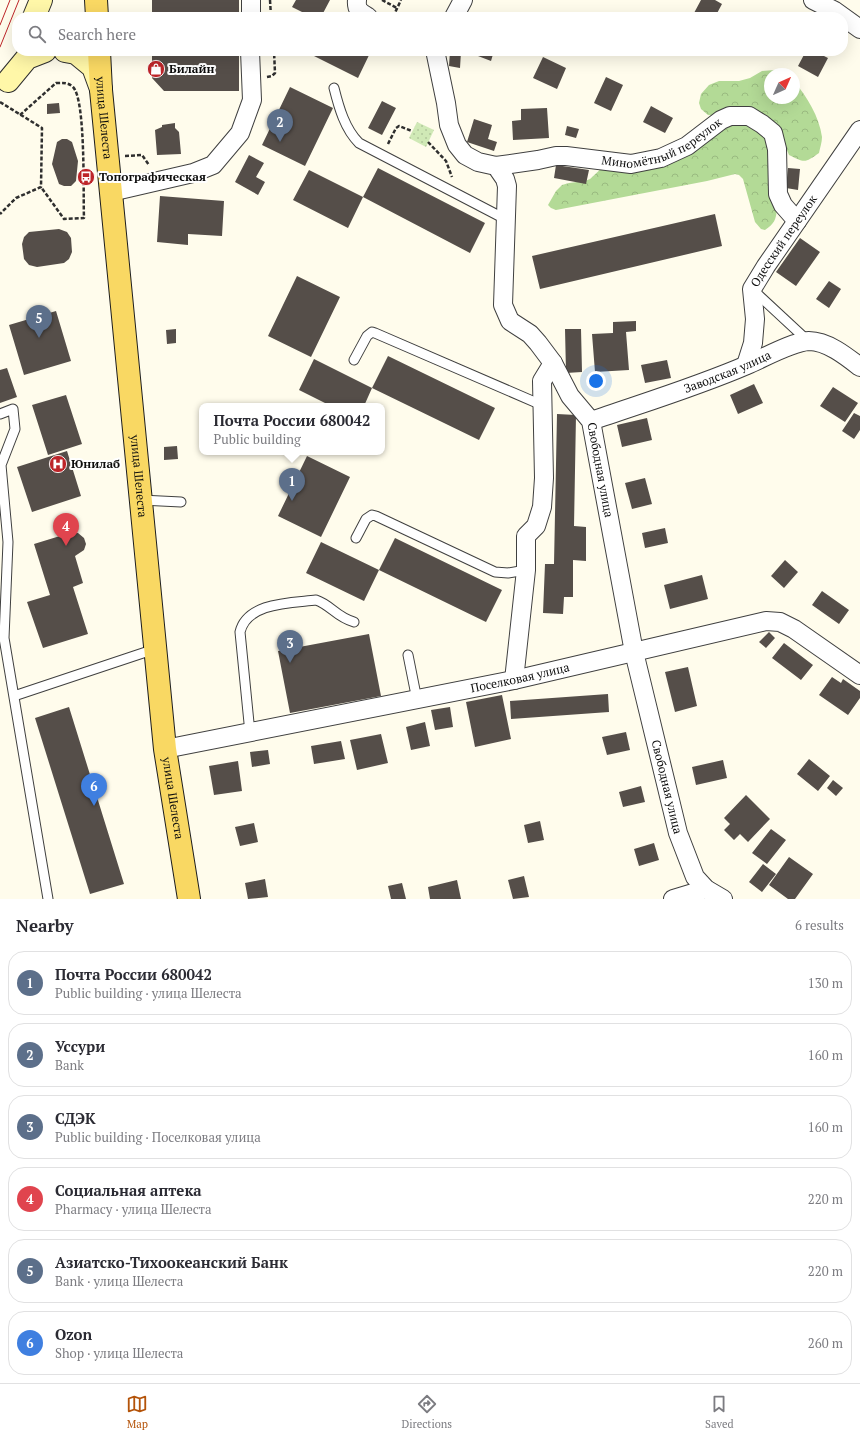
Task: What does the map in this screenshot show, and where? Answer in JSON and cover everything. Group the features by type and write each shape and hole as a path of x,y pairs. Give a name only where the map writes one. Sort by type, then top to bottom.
{"main road":[{"path":"36,12 41,0"},
{"path":"96,0 97,12"},
{"path":"4,88 18,56"},
{"path":"4,88 27,58 32,56"},
{"path":"81,56 93,67 101,90"},
{"name":"улица Шелеста","path":"99,56 101,90 165,749 189,899"}],"street":[{"path":"251,0 251,12"},
{"path":"357,0 357,6 360,12"},
{"path":"457,12 463,0"},
{"path":"813,0 837,12"},
{"path":"848,20 860,28"},
{"path":"111,192 193,173 213,165 240,133 252,100 250,56"},
{"path":"435,56 446,103 449,125 457,145 465,155 478,162 496,166"},
{"name":"Миномётный переулок","path":"496,166 556,156 631,164 661,158 687,146 721,120 730,116 749,116 773,132 778,150 778,194 783,205 797,221"},
{"name":"Одесский переулок","path":"746,366 753,343 755,319 752,289 860,130"},
{"name":"Свободная улица","path":"496,166 505,179 507,186 503,305 510,320 530,334 538,343 553,363 570,396 592,421 634,652 678,833 695,877 706,889"},
{"name":"Заводская улица","path":"592,421 669,395 746,366 783,348 808,341 820,342 860,367"},
{"path":"514,680 526,570 526,536 536,526 542,507 544,406 542,381 553,363"},
{"name":"Поселковая улица","path":"165,749 514,680 766,621 780,622 794,629 860,675"},
{"path":"673,899 706,889 723,899"}],"lane":[{"path":"334,88 346,125 359,143 507,220"},
{"path":"752,289 808,341"},
{"path":"354,360 367,336 372,332 544,406"},
{"path":"0,414 14,409 15,429 1,465 8,542 2,639 14,696 48,899"},
{"path":"141,500 181,502"},
{"path":"356,538 366,519 376,516 495,572 508,573 526,570"},
{"path":"250,733 240,632 242,625 256,612 266,607 316,600 323,602 339,616 354,622"},
{"path":"14,696 155,648"},
{"path":"408,655 417,700"}],"path":[{"path":"270,0 271,12"},
{"path":"382,0 397,8"},
{"path":"395,12 401,0"},
{"path":"0,102 42,128 41,187 64,219 84,218 81,117 77,93 73,88 64,82 56,83 20,114"},
{"path":"388,144 396,128 399,126 412,130"},
{"path":"428,142 446,161 452,175 452,191"},
{"path":"125,156 142,155 159,180"},
{"path":"0,214 16,198 41,187"}],"green space":[{"path":"764,71 764,104 800,104 800,90 808,100 815,114 822,137 819,153 811,159 802,161 789,155 777,127 708,115 701,109 699,103 701,94 709,85 719,81 739,81 750,78"},
{"path":"417,122 434,130 426,147 409,138"},
{"path":"730,125 747,125 767,138 777,209 774,221 771,226 765,230 761,229 755,222 743,179 739,175 735,174 707,181 556,210 548,205 556,191 562,185 590,179 605,165 621,163"}],"building":[{"path":"152,0 239,0 239,12 152,12"},
{"path":"296,0 330,0 324,12 302,12 292,7"},
{"path":"701,0 715,0 722,4 718,12 695,12"},
{"path":"152,56 239,56 239,91 164,91 152,78"},
{"path":"314,56 369,56 358,78"},
{"path":"450,56 461,56 460,68 449,66"},
{"path":"478,56 492,56 491,61"},
{"path":"803,56 824,56 828,58 818,77 798,66"},
{"path":"543,57 566,68 557,89 533,78"},
{"path":"606,77 623,85 611,111 594,103"},
{"path":"290,87 333,108 305,166 262,145"},
{"path":"382,101 396,108 382,135 368,128"},
{"path":"59,103 60,113 47,114 47,104"},
{"path":"651,106 673,118 665,133 643,122"},
{"path":"547,108 549,138 513,140 512,121 521,120 521,109"},
{"path":"474,119 492,125 488,139 497,142 494,151 467,142"},
{"path":"175,123 175,128 179,132 181,154 157,155 155,130 162,127 162,125"},
{"path":"567,126 579,129 576,138 565,135"},
{"path":"62,139 67,139 72,142 78,161 76,181 71,186 59,184 52,164 57,142"},
{"path":"249,155 264,163 256,177 265,182 258,195 235,182"},
{"path":"556,165 589,170 586,184 554,178"},
{"path":"378,168 485,223 470,253 363,197"},
{"path":"788,168 800,169 798,190 786,188"},
{"path":"309,170 363,197 348,228 293,200"},
{"path":"160,196 224,201 222,236 188,234 188,245 157,242"},
{"path":"715,214 722,246 540,289 532,256"},
{"path":"59,229 67,232 71,238 72,252 69,259 64,263 37,267 29,265 24,259 22,244 24,237 29,232"},
{"path":"800,238 820,252 796,286 776,272"},
{"path":"297,276 340,297 311,357 268,336"},
{"path":"829,281 841,289 829,308 816,299"},
{"path":"56,311 71,361 24,375 9,325"},
{"path":"636,321 636,331 626,332 629,370 595,372 592,334 613,333 613,322"},
{"path":"176,329 176,343 167,344 166,330"},
{"path":"565,329 581,329 582,372 566,373"},
{"path":"388,356 495,408 479,440 372,388"},
{"path":"314,359 372,388 365,403 325,403 299,390"},
{"path":"667,360 671,378 645,383 641,365"},
{"path":"7,368 17,397 0,403 0,370"},
{"path":"754,384 763,403 738,414 730,395"},
{"path":"833,387 858,403 845,422 820,406"},
{"path":"66,395 82,444 48,455 32,405"},
{"path":"854,413 860,416 860,430 854,439 842,431"},
{"path":"557,414 576,415 574,526 586,527 586,561 573,560 573,597 564,597 563,614 543,613 545,564 554,564"},
{"path":"647,418 652,440 622,447 617,425"},
{"path":"177,446 178,459 164,460 164,447"},
{"path":"67,451 81,496 32,512 17,467"},
{"path":"307,456 350,477 321,537 278,516"},
{"path":"645,478 652,504 632,509 625,483"},
{"path":"665,528 668,543 645,548 642,533"},
{"path":"73,532 78,533 84,538 86,544 84,550 75,556 83,583 73,587 88,634 43,648 27,602 50,595 34,544"},
{"path":"395,538 502,590 486,622 379,570"},
{"path":"321,542 379,570 364,601 306,573"},
{"path":"785,560 798,572 784,588 771,576"},
{"path":"702,575 708,599 670,609 664,585"},
{"path":"822,591 849,610 839,624 812,605"},
{"path":"769,632 775,638 766,648 759,642"},
{"path":"369,634 381,696 290,713 278,651"},
{"path":"784,643 813,665 801,680 772,658"},
{"path":"688,667 697,706 675,712 665,672"},
{"path":"832,677 841,683 843,679 860,691 860,698 848,715 819,695"},
{"path":"608,694 609,712 511,719 510,701"},
{"path":"502,695 511,739 475,747 466,702"},
{"path":"69,707 124,884 90,894 35,718"},
{"path":"450,707 453,727 435,730 431,710"},
{"path":"425,722 430,746 411,750 406,727"},
{"path":"626,732 630,750 607,755 602,737"},
{"path":"381,734 388,763 357,770 350,740"},
{"path":"341,741 345,759 314,764 311,746"},
{"path":"268,750 270,764 252,767 250,752"},
{"path":"809,759 830,776 818,791 797,774"},
{"path":"723,760 727,778 696,785 692,767"},
{"path":"238,761 242,791 214,795 209,766"},
{"path":"833,780 843,788 836,796 827,788"},
{"path":"641,786 645,802 623,807 619,792"},
{"path":"746,795 770,819 748,842 740,834 734,840 724,830 730,824 724,818"},
{"path":"540,821 544,840 528,843 524,825"},
{"path":"254,823 258,842 240,846 235,827"},
{"path":"771,829 786,840 767,864 752,853"},
{"path":"654,843 659,860 639,866 634,849"},
{"path":"789,857 813,874 795,899 788,899 769,885"},
{"path":"763,864 776,874 762,892 749,882"},
{"path":"524,876 529,897 513,899 508,880"},
{"path":"265,879 268,897 248,899 245,883"},
{"path":"457,880 461,899 430,899 428,887"},
{"path":"402,883 406,899 391,899 388,886"}],"tram line":[{"path":"0,25 10,0"},
{"path":"14,12 19,0"},
{"path":"0,47 12,17"}],"place":[{"name":"Билайн","path":"156,69"},
{"name":"Уссури","path":"280,142"},
{"name":"Топографическая","path":"86,177"},
{"name":"Азиатско-Тихоокеанский Банк","path":"39,338"},
{"name":"Юнилаб","path":"58,464"},
{"name":"Почта России 680042","path":"292,501"},
{"name":"Социальная аптека","path":"66,546"},
{"name":"СДЭК","path":"290,663"},
{"name":"Ozon","path":"94,806"}]}
